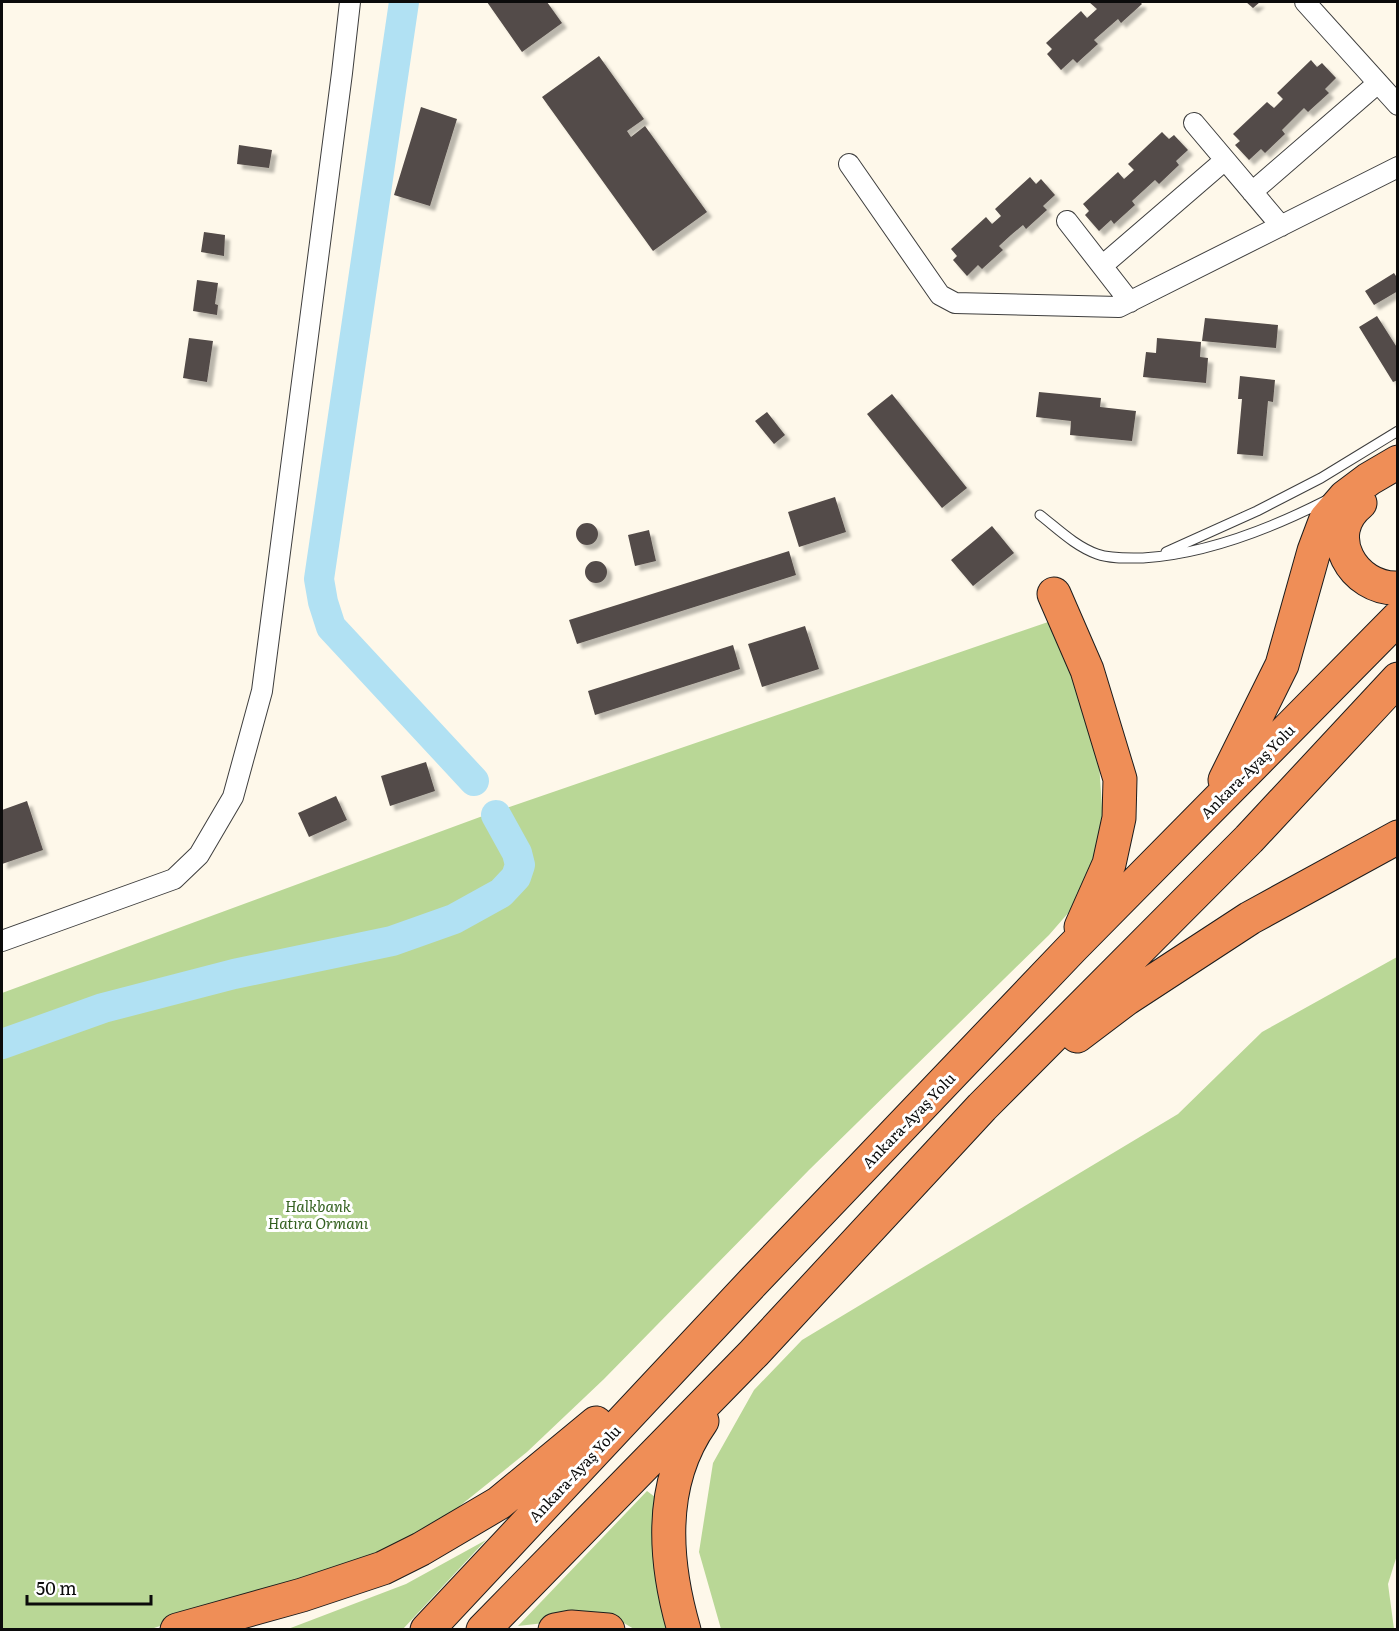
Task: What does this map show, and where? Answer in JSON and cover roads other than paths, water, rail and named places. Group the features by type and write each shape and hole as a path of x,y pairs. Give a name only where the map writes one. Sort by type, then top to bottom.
{"highway":[{"path":"1398,462 1355,507 1343,525 1341,534 1347,557 1365,579 1379,587 1398,588"},
{"path":"1208,811 1255,721 1287,652 1314,551 1326,519 1345,497 1383,479"},
{"path":"1054,594 1086,670 1120,779 1119,818 1108,864 1072,948"},
{"name":"Ankara-Ayaş Yolu","path":"427,1629 754,1281 1072,948 1398,618"},
{"path":"483,1629 754,1353 982,1107 1249,839 1398,679"},
{"path":"982,1107 1126,999 1197,952 1250,918 1398,837"},
{"path":"177,1629 302,1595 383,1568 421,1549 499,1503 575,1441 754,1281"},
{"path":"684,1629 673,1589 668,1548 669,1500 682,1459 699,1424 754,1353"},
{"path":"555,1629 571,1627 608,1629"}],"street":[{"path":"2,941 174,879 200,855 233,797 262,691 350,2"},
{"path":"1305,2 1398,105"},
{"path":"1252,192 1378,83"},
{"path":"1194,123 1281,226"},
{"path":"1102,266 1225,160"},
{"path":"849,164 940,295 955,303 1119,307 1398,167"},
{"path":"1067,221 1130,302"}],"lane":[{"path":"1155,557 1257,511 1322,478 1398,431"},
{"path":"1040,514 1077,544 1098,554 1121,558 1155,557 1192,552 1256,532 1383,479"}],"waterway":[{"path":"404,2 319,579 331,627 474,781"},
{"path":"2,1044 103,1008 234,974 392,941 454,919 501,893 516,877 520,865 517,853 496,815"}],"park label":[{"name":"Halkbank Hatıra Ormanı","path":"318,1214"}]}
